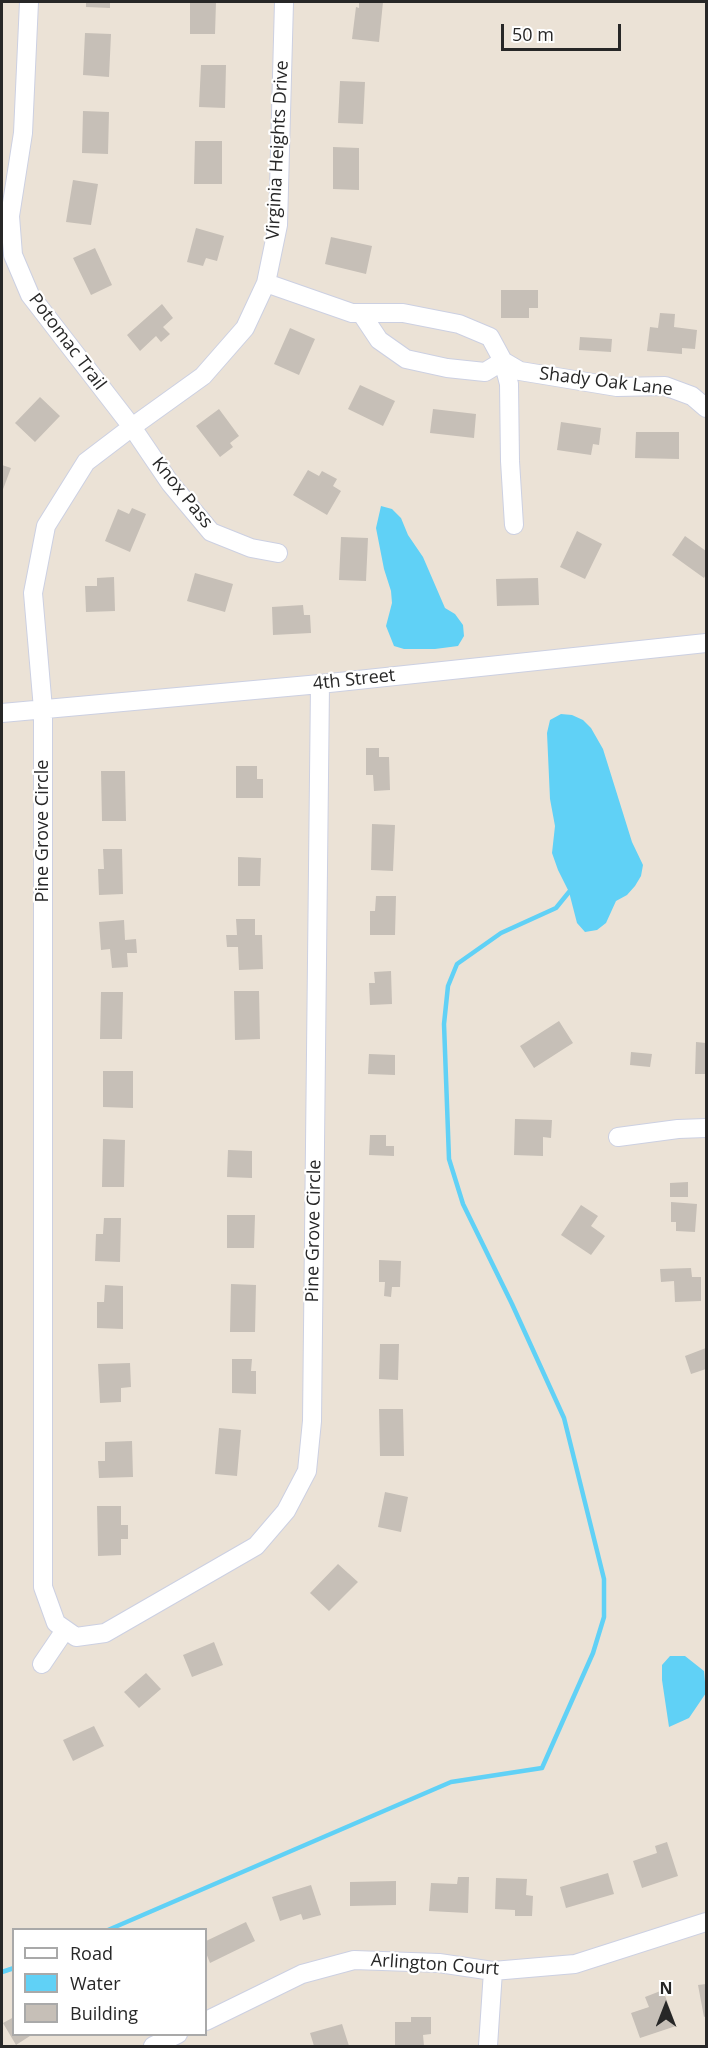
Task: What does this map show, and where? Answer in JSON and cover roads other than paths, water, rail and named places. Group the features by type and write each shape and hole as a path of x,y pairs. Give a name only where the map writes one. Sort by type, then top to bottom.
{"street":[{"name":"Potomac Trail","path":"29,2 23,133 10,216 13,255 30,296 132,427"},
{"name":"Virginia Heights Drive","path":"43,709 33,593 46,526 86,462 203,376 245,328 266,284 278,225 284,2"},
{"path":"266,284 352,313 403,313 459,324 490,337 503,361 510,384 510,461 514,525"},
{"path":"361,313 379,340 406,359 447,368 485,372 503,361"},
{"name":"Shady Oak Lane","path":"503,361 520,370 617,387 665,386 692,396 706,408"},
{"name":"Knox Pass","path":"132,427 170,483 211,532 251,548 278,553"},
{"name":"4th Street","path":"2,713 320,684 706,643"},
{"name":"Pine Grove Circle","path":"43,709 43,1587 56,1623 76,1637 105,1633 256,1546 286,1511 307,1471 312,1421 320,684"},
{"path":"618,1137 678,1129 706,1128"},
{"path":"42,1664 65,1630"},
{"name":"Arlington Court","path":"207,2021 302,1974 354,1960 439,1963 493,1971 575,1964 706,1922"},
{"path":"488,2046 493,1971"},
{"path":"153,2046 174,2036"}],"water":[{"path":"381,506 392,509 401,518 408,535 423,557 445,608 455,614 463,625 464,636 458,646 404,649 394,646 386,626 392,603 391,591 376,528"},
{"path":"561,714 572,715 583,720 591,728 603,749 632,842 643,865 641,876 635,886 627,895 616,901 606,923 597,930 585,932 577,923 569,892 552,853 555,826 550,799 547,733 550,720"},
{"path":"670,1656 685,1656 704,1671 706,1693 689,1718 669,1727 662,1665"}],"waterway":[{"path":"113,1928 451,1782 542,1768 593,1653 604,1617 604,1579 564,1418 463,1204 449,1159 444,1024 448,986 457,964 501,933 556,908 569,892"},
{"path":"2,1972 12,1969"}]}
